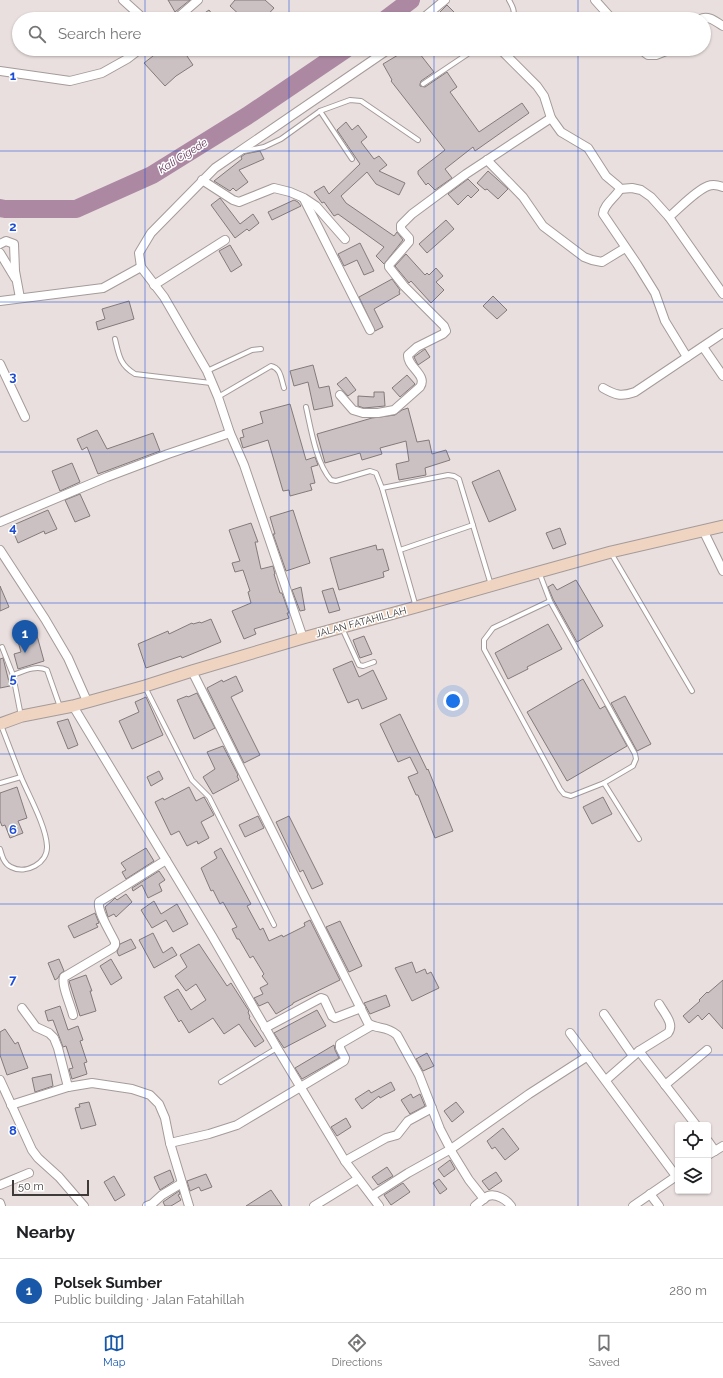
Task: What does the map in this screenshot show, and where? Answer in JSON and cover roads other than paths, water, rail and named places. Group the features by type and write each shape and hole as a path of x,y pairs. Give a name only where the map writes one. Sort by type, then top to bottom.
{"street":[{"path":"123,0 136,12"},
{"path":"184,12 198,0"},
{"path":"430,12 445,0"},
{"path":"595,0 606,12"},
{"path":"711,18 723,26"},
{"path":"0,71 70,82 102,73 132,56"},
{"path":"303,638 244,465 230,433 218,397 207,371 164,297 141,267 139,253 151,233 215,168 379,56"},
{"path":"507,56 537,86 544,96 551,118 561,132 588,148 606,176 620,189"},
{"path":"340,396 353,410 358,412 385,412 397,408 422,384 423,379 408,359 408,355 417,348 446,332 446,329 404,286 391,270 389,265 409,242 410,238 401,228 402,223 466,174 551,118"},
{"path":"487,160 523,197 542,226 584,256 592,260 602,262 625,248"},
{"path":"202,180 233,200 239,202 274,188 281,188 304,198 316,206 345,239"},
{"path":"669,217 697,193 708,186 718,185 723,187"},
{"path":"620,189 632,188 644,192 655,201 669,217 723,294"},
{"path":"620,189 605,208 603,214 655,293 665,320 687,357"},
{"path":"304,198 370,330"},
{"path":"154,285 225,240"},
{"path":"0,244 6,241 14,244 16,280 20,298"},
{"path":"0,253 16,280"},
{"path":"0,301 103,288 141,267"},
{"path":"603,388 613,394 625,395 635,392 723,333"},
{"path":"702,347 723,376"},
{"path":"0,364 25,417"},
{"path":"0,522 107,476 230,433"},
{"name":"JALAN FATAHILLAH","path":"0,723 22,716 73,706 303,638 611,552 723,526"},
{"path":"703,530 723,571"},
{"path":"0,550 68,658 87,701"},
{"path":"192,671 368,1023 371,1026"},
{"path":"73,706 345,1161 379,1206"},
{"path":"74,1015 64,986 64,977 113,948 115,945 115,942 100,912 98,906 99,902 166,860"},
{"path":"265,1028 321,998 324,999 332,1016 335,1018 361,1008"},
{"path":"606,1080 636,1054 668,1033 671,1028 670,1024 659,1004"},
{"path":"22,1008 36,1028 49,1033 54,1038 68,1087"},
{"path":"604,1014 636,1054 665,1085 694,1122"},
{"path":"170,1143 209,1134 237,1125 344,1060 345,1058 340,1048 340,1044 371,1026 386,1028 392,1030 397,1035 419,1075 450,1149 469,1180 484,1200"},
{"path":"570,1033 675,1172"},
{"path":"665,1085 707,1050"},
{"path":"372,1196 450,1149 529,1094 588,1056"},
{"path":"0,1080 32,1150 38,1158 59,1177 84,1206"},
{"path":"11,1105 68,1087 92,1083 132,1089 150,1095 159,1104 165,1118 170,1143 189,1206"},
{"path":"345,1161 386,1138 397,1135 408,1121 432,1108"},
{"path":"712,1153 723,1146"},
{"path":"0,1186 29,1172"},
{"path":"633,1206 675,1176"},
{"path":"314,1206 358,1179"},
{"path":"147,1206 182,1183"},
{"path":"650,1194 659,1206"},
{"path":"475,1206 490,1196 497,1196 508,1202 511,1206"}],"lane":[{"path":"509,0 514,12"},
{"path":"424,84 466,56"},
{"path":"241,151 264,147 281,139 320,111 350,100 361,101 418,140"},
{"path":"320,111 352,159"},
{"path":"114,340 122,363 135,374 211,383"},
{"path":"207,371 252,350 261,349"},
{"path":"218,397 270,366 275,367 279,371 284,388"},
{"path":"306,408 318,458 331,480 336,481 370,471 376,473 382,488 416,607"},
{"path":"382,488 448,475 454,476 459,480 491,586"},
{"path":"400,550 473,526"},
{"path":"611,552 692,690"},
{"path":"539,572 550,601 635,754 636,759 633,766 604,783 571,796 564,794 560,789 484,650 484,640 493,628 550,601"},
{"path":"342,627 359,665 363,666 374,662"},
{"path":"2,647 13,675 22,716"},
{"path":"13,675 35,668 43,668 47,670 60,708"},
{"path":"144,686 192,780 209,797 274,925"},
{"path":"0,723 43,829 47,847 45,857 36,866 21,869 11,868 4,861 0,850"},
{"path":"0,783 21,777"},
{"path":"604,783 639,838"},
{"path":"221,1082 277,1048"}],"waterway":[{"name":"Kali Cigede","path":"395,12 411,0"},
{"name":"Kali Cigede","path":"0,208 76,209 152,175 247,116 336,56"}],"place":[{"name":"Polsek Sumber","path":"25,653"}]}
